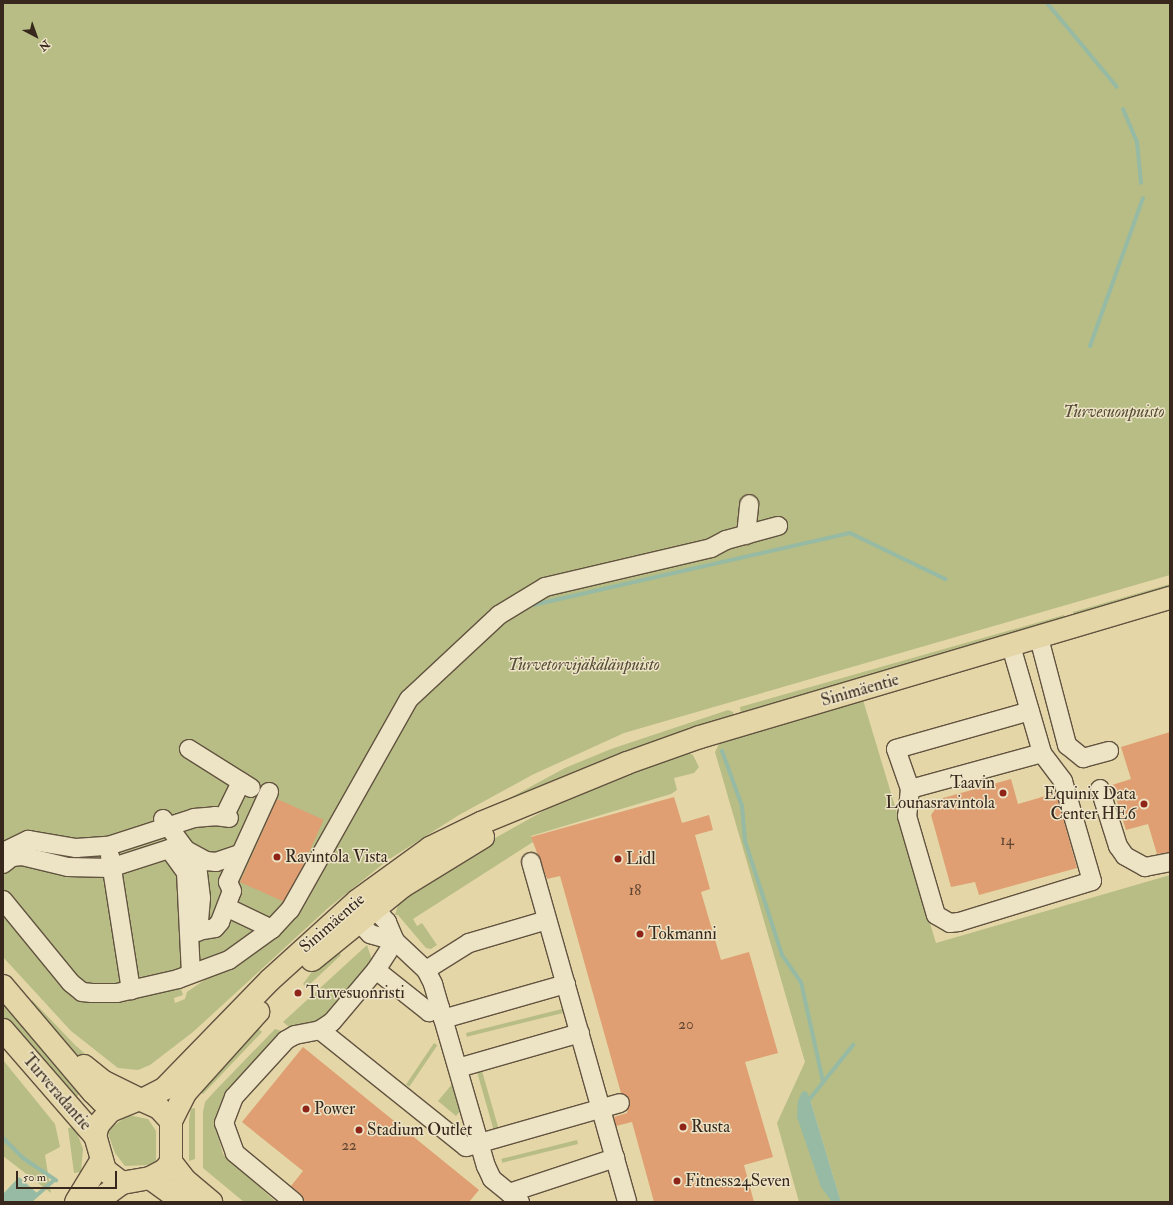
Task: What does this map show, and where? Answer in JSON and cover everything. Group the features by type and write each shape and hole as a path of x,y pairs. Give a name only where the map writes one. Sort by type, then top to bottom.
{"main road":[{"name":"Sinimäentie","path":"172,1121 186,1092 244,1027 284,986 430,848 481,822 555,794 627,763 700,738 1170,598"},
{"name":"Sinimäentie","path":"141,1099 164,1089 270,980 363,910"},
{"name":"Turveradantie","path":"3,986 93,1092 102,1101 118,1107"},
{"name":"Turveradantie","path":"3,1030 95,1136"},
{"name":"Turveradantie","path":"46,1035 104,1082 141,1099"},
{"path":"160,1202 110,1175 101,1162 95,1136 103,1117 118,1107 141,1099 159,1108 172,1121 171,1162 186,1181 211,1202"},
{"path":"76,1202 101,1162"},
{"path":"96,1202 125,1183 150,1178 171,1162"},
{"path":"150,1178 183,1202"}],"street":[{"path":"746,535 749,504"},
{"path":"3,900 71,983 82,992 131,990 230,960 272,930 290,910 409,699 499,615 545,588 711,548 746,535 778,526"},
{"path":"1039,638 1067,745 1083,758 1109,751"},
{"path":"1011,646 1030,711 1042,753 1063,781 1092,881 959,922 950,923 936,915 907,816 910,789 896,749 1030,711"},
{"path":"3,852 28,840 76,848 108,846 166,823 194,818 227,818 246,785 189,749"},
{"path":"910,789 1042,753"},
{"path":"1100,789 1118,846 1125,856 1145,867 1170,862"},
{"path":"198,931 215,928 220,922 232,891 228,882 268,792"},
{"path":"166,823 188,851 196,865 200,879 196,971"},
{"path":"108,846 131,990"},
{"path":"3,864 12,857 22,856 68,867 112,868 169,849 178,858 186,872 196,971"},
{"path":"188,851 206,861 216,862 240,854"},
{"path":"531,862 627,1202"},
{"path":"228,908 272,930"},
{"path":"363,910 370,934 395,941 426,970 442,1013 479,1144 492,1179 515,1197 615,1158"},
{"path":"426,970 469,943 547,920"},
{"path":"294,1202 235,1152 224,1123 234,1097 286,1040 295,1035 320,1030 332,1022 376,970 395,941"},
{"path":"376,970 429,1012 442,1013 566,984"},
{"path":"320,1030 466,1147 620,1103"},
{"path":"458,1068 580,1033"}],"green space":[{"path":"3,3 1170,3 1170,575 624,733 532,775 459,815 388,860 328,908 193,1032 150,1065 138,1070 118,1068 71,1031 3,957","holes":["209,977 187,992 185,999 175,1003 174,998 183,995 180,986"]},
{"path":"1170,584 1170,593 1074,617 1073,612"},
{"path":"1064,615 1066,620 741,714 740,707"},
{"path":"863,700 936,943 1170,875 1170,1202 841,1202 809,1096 832,1202 799,1202 777,1123 805,1062 715,752 719,744"},
{"path":"728,710 733,712 734,716 464,823 565,768 611,749"},
{"path":"685,752 693,755 699,767 694,773 674,778 677,790 671,794 531,836 533,842 413,919 417,926 422,923 437,945 431,949 426,948 398,915 395,915 400,898 461,857 549,808"},
{"path":"367,945 373,963 321,1021 293,1030 283,1022"},
{"path":"335,946 341,955 307,987 303,984 321,959"},
{"path":"32,1000 75,1045 97,1064 95,1071 70,1051 28,1004"},
{"path":"3,1004 82,1092 69,1103 3,1029"},
{"path":"562,1009 563,1013 467,1037 466,1033"},
{"path":"259,1029 262,1032 203,1094 196,1090 232,1049"},
{"path":"275,1029 285,1032 231,1088 221,1102 217,1113 216,1129 223,1154 276,1202 244,1202 203,1168 203,1112 205,1102"},
{"path":"434,1043 437,1045 409,1087 406,1084"},
{"path":"3,1060 55,1124 60,1147 45,1155 51,1193 3,1156"},
{"path":"482,1071 500,1133 495,1134 477,1072"},
{"path":"453,1083 461,1110 456,1116 438,1101"},
{"path":"195,1108 195,1159 189,1161 189,1120 191,1109"},
{"path":"128,1115 148,1119 156,1131 156,1161 149,1165 125,1166 115,1153 107,1131"},
{"path":"75,1127 83,1149 81,1172 74,1173 68,1128"},
{"path":"577,1140 578,1144 502,1163 501,1159"}],"shaded area":[{"path":"806,1091 809,1096 841,1202 832,1202 821,1187 797,1117 798,1101 802,1092"},
{"path":"19,1177 37,1193 29,1202 3,1202 3,1194"}],"building":[{"name":"Equinix Data Center HE6","path":"1170,732 1170,852 1157,854 1148,824 1126,830 1112,785 1131,779 1121,747"},
{"path":"1011,779 1018,804 1056,793 1077,868 979,895 975,882 951,887 931,815 943,798"},
{"path":"674,797 682,823 709,815 713,830 695,835 710,889 701,892 721,960 749,952 778,1053 745,1062 773,1157 744,1165 754,1202 654,1202 632,1122 616,1126 614,1117 627,1113 630,1100 621,1093 560,876 547,879 531,837"},
{"name":"Ravintola Vista","path":"277,799 324,820 287,903 240,882"},
{"path":"303,1047 479,1190 469,1202 304,1202 301,1194 291,1186 303,1171 242,1122"}],"waterway":[{"path":"1047,3 1117,87"},
{"path":"1123,109 1137,142 1141,183"},
{"path":"1090,346 1143,198"},
{"path":"533,605 850,533 945,579"},
{"path":"722,751 742,806 745,841 782,955 801,982 823,1081"},
{"path":"808,1101 853,1045"},
{"path":"3,1138 23,1158 56,1180"},
{"path":"29,1202 54,1180"}],"place":[{"name":"Taavin Lounasravintola","path":"1003,793"},
{"name":"Equinix Data Center HE6","path":"1144,804"},
{"name":"Ravintola Vista","path":"277,857"},
{"name":"Lidl","path":"618,859"},
{"name":"Tokmanni","path":"640,934"},
{"name":"Turvesuonristi","path":"298,993"},
{"name":"Power","path":"306,1109"},
{"name":"Rusta","path":"683,1127"},
{"name":"Stadium Outlet","path":"359,1130"},
{"name":"Fitness24Seven","path":"677,1181"}],"park label":[{"name":"Turvesuonpuisto","path":"1114,412"},
{"name":"Turvetorvijäkälänpuisto","path":"584,665"}]}
